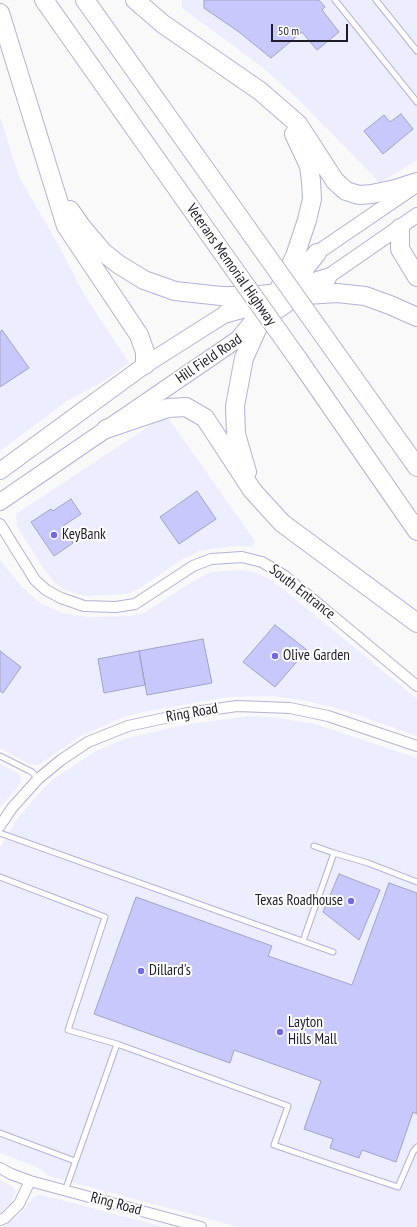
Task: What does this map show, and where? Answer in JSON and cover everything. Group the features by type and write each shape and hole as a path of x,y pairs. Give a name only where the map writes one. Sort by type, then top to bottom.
{"highway":[{"name":"Veterans Memorial Highway","path":"44,0 298,359 417,531"},
{"path":"86,0 246,228 417,467"},
{"path":"135,0 163,24 260,91 298,124 335,181 346,191 359,195 372,194 396,189 417,182"},
{"path":"0,13 56,189 66,226 139,335 144,348 145,365"},
{"path":"241,337 284,292 307,220 312,199 311,180 308,166 291,129 260,91"},
{"path":"56,189 81,226 103,252 138,277 160,286 184,292 221,296 252,296 284,292 337,293 365,296 417,317"},
{"path":"400,228 400,249 417,277"},
{"path":"252,490 236,434 235,406 244,358 259,325 284,292 317,253"},
{"path":"227,314 284,292 327,278"},
{"path":"106,429 168,408 186,407 204,418 252,490 282,523 417,623"}],"main road":[{"path":"317,253 417,185"},
{"path":"327,278 417,215"},
{"name":"Hill Field Road","path":"0,471 145,365 227,314 252,296"},
{"name":"Hill Field Road","path":"0,502 259,325"},
{"path":"0,483 48,446 79,412"}],"street":[{"name":"South Entrance","path":"0,524 35,580 46,590 61,598 84,606 124,607 135,604 188,569 211,559 242,557 262,562 285,576 417,686"},
{"name":"Ring Road","path":"0,826 16,804 38,779 61,760 83,745 120,728 188,713 237,706 268,706 316,712 417,746"},
{"name":"Ring Road","path":"0,1168 30,1181 201,1227"},
{"path":"0,1220 5,1218 19,1204 30,1181"}],"lane":[{"path":"334,0 417,102"},
{"path":"376,0 417,51"},
{"path":"0,756 32,772 38,779"},
{"path":"0,833 333,952"},
{"path":"314,846 334,854 368,863 417,882"},
{"path":"303,941 334,854"},
{"path":"0,877 105,917 68,1030 117,1044 288,1106 274,1145 398,1187 413,1152 417,1147"},
{"path":"65,1191 117,1044"},
{"path":"0,1133 75,1161"}],"shaded area":[{"path":"182,0 417,0 417,160 380,183 298,99 261,66 182,8"},
{"path":"0,117 19,177 59,246 82,291 129,363 105,380 67,401 0,451"},
{"path":"166,415 255,541 253,547 231,546 200,551 181,560 140,588 128,594 84,596 64,590 55,583 43,568 17,526 16,514"},
{"path":"0,560 22,587 40,603 62,613 90,617 129,616 144,613 193,581 211,572 242,570 260,574 271,580 289,594 417,699 417,736 346,711 307,701 273,696 227,697 143,712 121,718 81,736 38,765 31,765 0,748"},
{"path":"249,716 273,717 315,724 417,758 417,1227 239,1227 48,1176 39,1168 0,1153 0,847 18,818 52,780 96,751 127,738 190,724"},
{"path":"0,764 18,773 21,778 20,784 0,808"},
{"path":"0,1180 13,1187 16,1191 11,1203 0,1214"},
{"path":"40,1194 164,1227 3,1227 20,1214 33,1198"}],"building":[{"path":"204,0 319,0 325,7 322,10 339,32 317,50 302,32 271,58 239,32 204,8"},
{"path":"401,114 413,129 383,154 364,131 384,115 390,122"},
{"path":"2,330 29,368 0,387 0,332"},
{"path":"197,491 216,519 179,544 160,517"},
{"name":"KeyBank","path":"71,499 81,514 63,526 73,543 54,556 31,522 51,509 53,511"},
{"name":"Olive Garden","path":"275,625 307,650 275,687 243,662"},
{"path":"203,639 212,683 147,695 139,651"},
{"path":"0,651 21,667 3,693 0,691"},
{"path":"139,651 145,685 104,693 98,659"},
{"name":"Texas Roadhouse","path":"339,874 380,890 359,940 323,912"},
{"name":"Layton Hills Mall","path":"389,883 417,893 417,1114 413,1112 396,1162 362,1150 359,1158 330,1148 333,1139 304,1129 321,1081 234,1050 230,1063 94,1014 136,897 272,946 268,956 352,985"}],"place":[{"name":"KeyBank","path":"54,535"},
{"name":"Olive Garden","path":"275,656"},
{"name":"Texas Roadhouse","path":"351,901"},
{"name":"Dillard's","path":"141,971"},
{"name":"Layton Hills Mall","path":"280,1032"}]}
